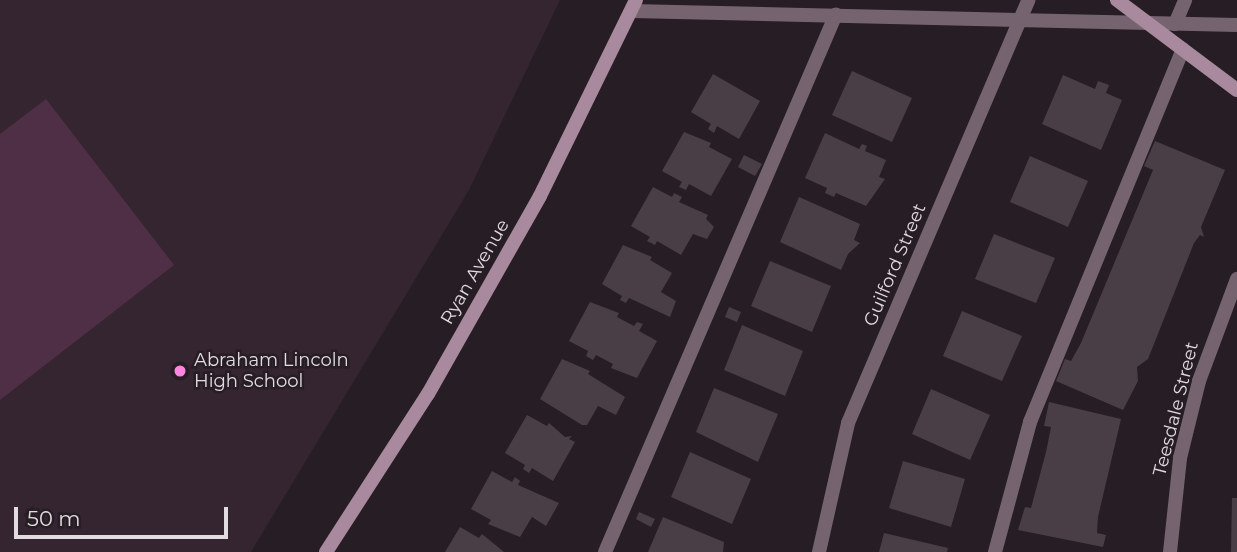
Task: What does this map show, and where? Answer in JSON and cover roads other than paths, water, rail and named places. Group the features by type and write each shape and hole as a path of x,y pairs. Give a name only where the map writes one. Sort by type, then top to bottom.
{"street":[{"name":"Guilford Street","path":"819,552 848,423 1028,0"},
{"path":"1117,0 1237,90"},
{"path":"1175,24 1185,0"},
{"path":"634,6 836,15 1237,25"},
{"name":"Ryan Avenue","path":"326,552 428,394 540,196 634,6"},
{"path":"605,552 836,15"},
{"path":"995,552 1030,422 1183,49"},
{"name":"Teesdale Street","path":"1170,552 1180,458 1199,381 1237,279"}],"place":[{"name":"Abraham Lincoln High School","path":"180,371"}]}
